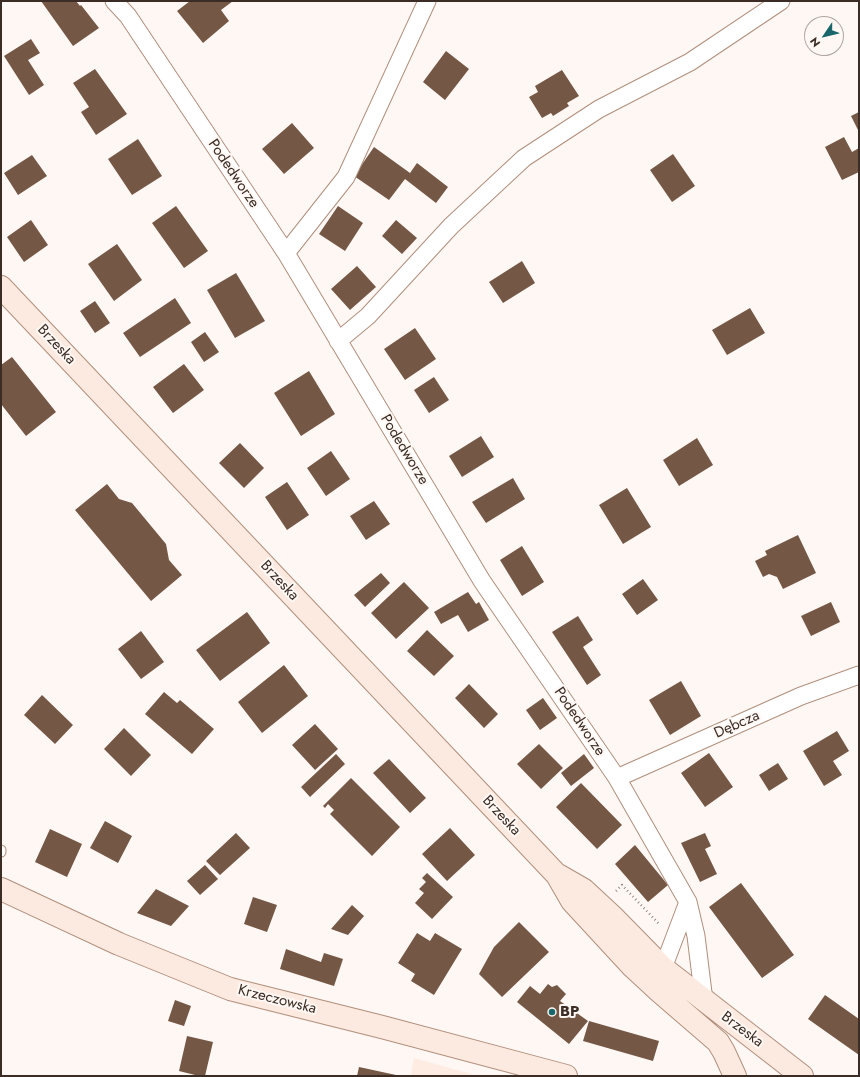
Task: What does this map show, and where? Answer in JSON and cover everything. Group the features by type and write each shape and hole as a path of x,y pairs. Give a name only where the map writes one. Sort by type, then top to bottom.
{"main road":[{"name":"Brzeska","path":"1,287 557,875 572,901 633,967 718,1042 735,1076"},
{"name":"Brzeska","path":"557,875 584,890 663,968 802,1076"},
{"name":"Krzeczowska","path":"1,889 119,944 230,989 382,1027 566,1076"}],"street":[{"name":"Podedworze","path":"114,1 128,16 286,252 482,581 617,778 688,902 696,936 704,1001"},
{"path":"286,252 346,177 427,1"},
{"path":"338,340 368,316 451,226 524,158 599,110 690,62 781,1"},
{"name":"Dębcza","path":"617,778 801,696 859,675"},
{"path":"660,992 663,968 688,902"}],"path":[{"path":"611,895 622,885 674,939"}],"shaded area":[{"path":"414,1058 478,1076 411,1076"}],"building":[{"path":"41,1 76,1 80,6 81,5 99,28 73,46"},
{"path":"190,1 233,1 221,10 229,21 203,43 177,11"},
{"path":"31,39 40,53 28,60 44,85 29,95 4,56"},
{"path":"446,51 469,69 445,100 423,82"},
{"path":"95,69 127,114 96,135 81,112 89,107 73,83"},
{"path":"562,70 579,96 567,103 569,106 553,116 551,113 542,118 529,97 538,92 535,86"},
{"path":"859,112 859,132 851,116"},
{"path":"292,123 314,148 284,174 262,149"},
{"path":"844,137 852,152 859,148 859,172 842,180 825,147"},
{"path":"138,139 162,176 132,195 108,159"},
{"path":"374,147 410,173 417,163 448,187 436,203 405,179 389,200 354,176"},
{"path":"673,154 695,186 672,202 650,170"},
{"path":"32,155 47,176 18,195 4,173"},
{"path":"176,206 208,251 184,268 152,223"},
{"path":"338,206 363,223 345,251 319,234"},
{"path":"31,220 48,245 24,262 7,237"},
{"path":"396,220 417,238 402,254 382,236"},
{"path":"117,244 142,280 114,301 88,264"},
{"path":"522,261 535,283 503,303 489,282"},
{"path":"357,266 376,287 350,310 331,289"},
{"path":"236,273 265,321 235,338 207,290"},
{"path":"175,298 191,323 140,357 123,333"},
{"path":"95,301 110,323 95,333 80,311"},
{"path":"750,308 765,333 727,355 712,330"},
{"path":"415,328 436,359 405,380 384,349"},
{"path":"205,332 219,352 204,362 191,342"},
{"path":"12,357 56,412 26,436 1,404 1,365"},
{"path":"184,364 204,390 173,413 153,387"},
{"path":"309,371 335,414 301,436 274,393"},
{"path":"434,377 449,400 429,413 414,390"},
{"path":"481,436 494,457 462,477 449,456"},
{"path":"697,438 713,465 679,486 663,460"},
{"path":"240,443 264,468 244,488 219,463"},
{"path":"331,451 350,479 326,496 307,468"},
{"path":"513,478 525,499 486,523 472,502"},
{"path":"287,482 309,515 287,530 265,497"},
{"path":"107,484 119,499 132,503 166,544 169,560 182,575 151,601 75,510"},
{"path":"627,488 651,527 623,544 599,505"},
{"path":"374,501 390,524 366,540 350,516"},
{"path":"798,535 816,573 783,589 777,577 769,574 763,577 755,561 767,555 765,551"},
{"path":"522,546 544,582 522,596 500,560"},
{"path":"381,573 390,583 365,607 354,595"},
{"path":"643,579 658,600 637,615 622,594"},
{"path":"404,582 429,608 396,639 371,613"},
{"path":"468,592 476,604 479,602 489,620 468,632 458,615 441,624 434,612"},
{"path":"831,602 840,622 811,636 801,616"},
{"path":"247,612 270,643 220,681 196,650"},
{"path":"578,616 593,640 583,647 601,675 587,685 552,632"},
{"path":"427,630 454,656 434,676 407,651"},
{"path":"141,631 164,662 141,679 118,649"},
{"path":"284,665 308,696 262,733 238,702"},
{"path":"681,681 701,716 670,735 649,700"},
{"path":"469,684 498,714 484,728 455,698"},
{"path":"164,692 177,703 180,700 214,729 192,754 145,714"},
{"path":"42,695 73,725 55,744 24,715"},
{"path":"543,698 557,718 540,730 526,710"},
{"path":"315,724 338,749 315,770 292,745"},
{"path":"124,728 151,755 131,776 104,749"},
{"path":"837,731 849,751 833,761 842,775 824,786 803,751"},
{"path":"539,744 563,768 541,789 517,764"},
{"path":"709,753 733,787 705,807 681,773"},
{"path":"336,754 345,764 310,797 301,787"},
{"path":"584,754 594,768 571,786 561,773"},
{"path":"389,759 426,798 410,813 373,773"},
{"path":"778,763 788,779 769,791 759,775"},
{"path":"351,778 400,827 372,856 330,814 334,810 328,804 325,808 323,806"},
{"path":"581,783 622,825 597,849 556,807"},
{"path":"105,821 132,836 118,863 90,848"},
{"path":"450,828 475,855 447,881 422,854"},
{"path":"50,829 82,844 67,877 35,862"},
{"path":"236,833 250,848 220,875 206,861"},
{"path":"705,833 711,846 705,849 717,874 700,882 681,843"},
{"path":"635,845 668,885 648,902 615,864"},
{"path":"205,865 218,879 200,895 187,881"},
{"path":"427,873 453,897 432,919 415,903 424,893 419,889 426,882 422,878"},
{"path":"741,883 794,955 762,978 709,907"},
{"path":"156,889 189,906 171,926 137,913"},
{"path":"253,897 277,905 267,932 244,924"},
{"path":"352,905 364,916 348,935 331,929"},
{"path":"519,922 549,952 502,997 479,974 494,947"},
{"path":"417,933 430,941 435,933 462,949 434,995 411,981 415,974 398,963"},
{"path":"286,949 321,962 324,953 343,959 334,986 280,969"},
{"name":"BP","path":"548,984 552,987 557,985 566,994 560,1001 588,1021 569,1044 517,1002 530,986 540,994"},
{"path":"825,995 859,1019 859,1055 808,1019"},
{"path":"175,1000 191,1006 184,1026 168,1021"},
{"path":"589,1021 659,1041 653,1061 583,1041"},
{"path":"187,1036 213,1042 205,1076 179,1071"},
{"path":"359,1067 396,1075 396,1076 357,1076"}],"place":[{"name":"BP","path":"552,1012"}]}
